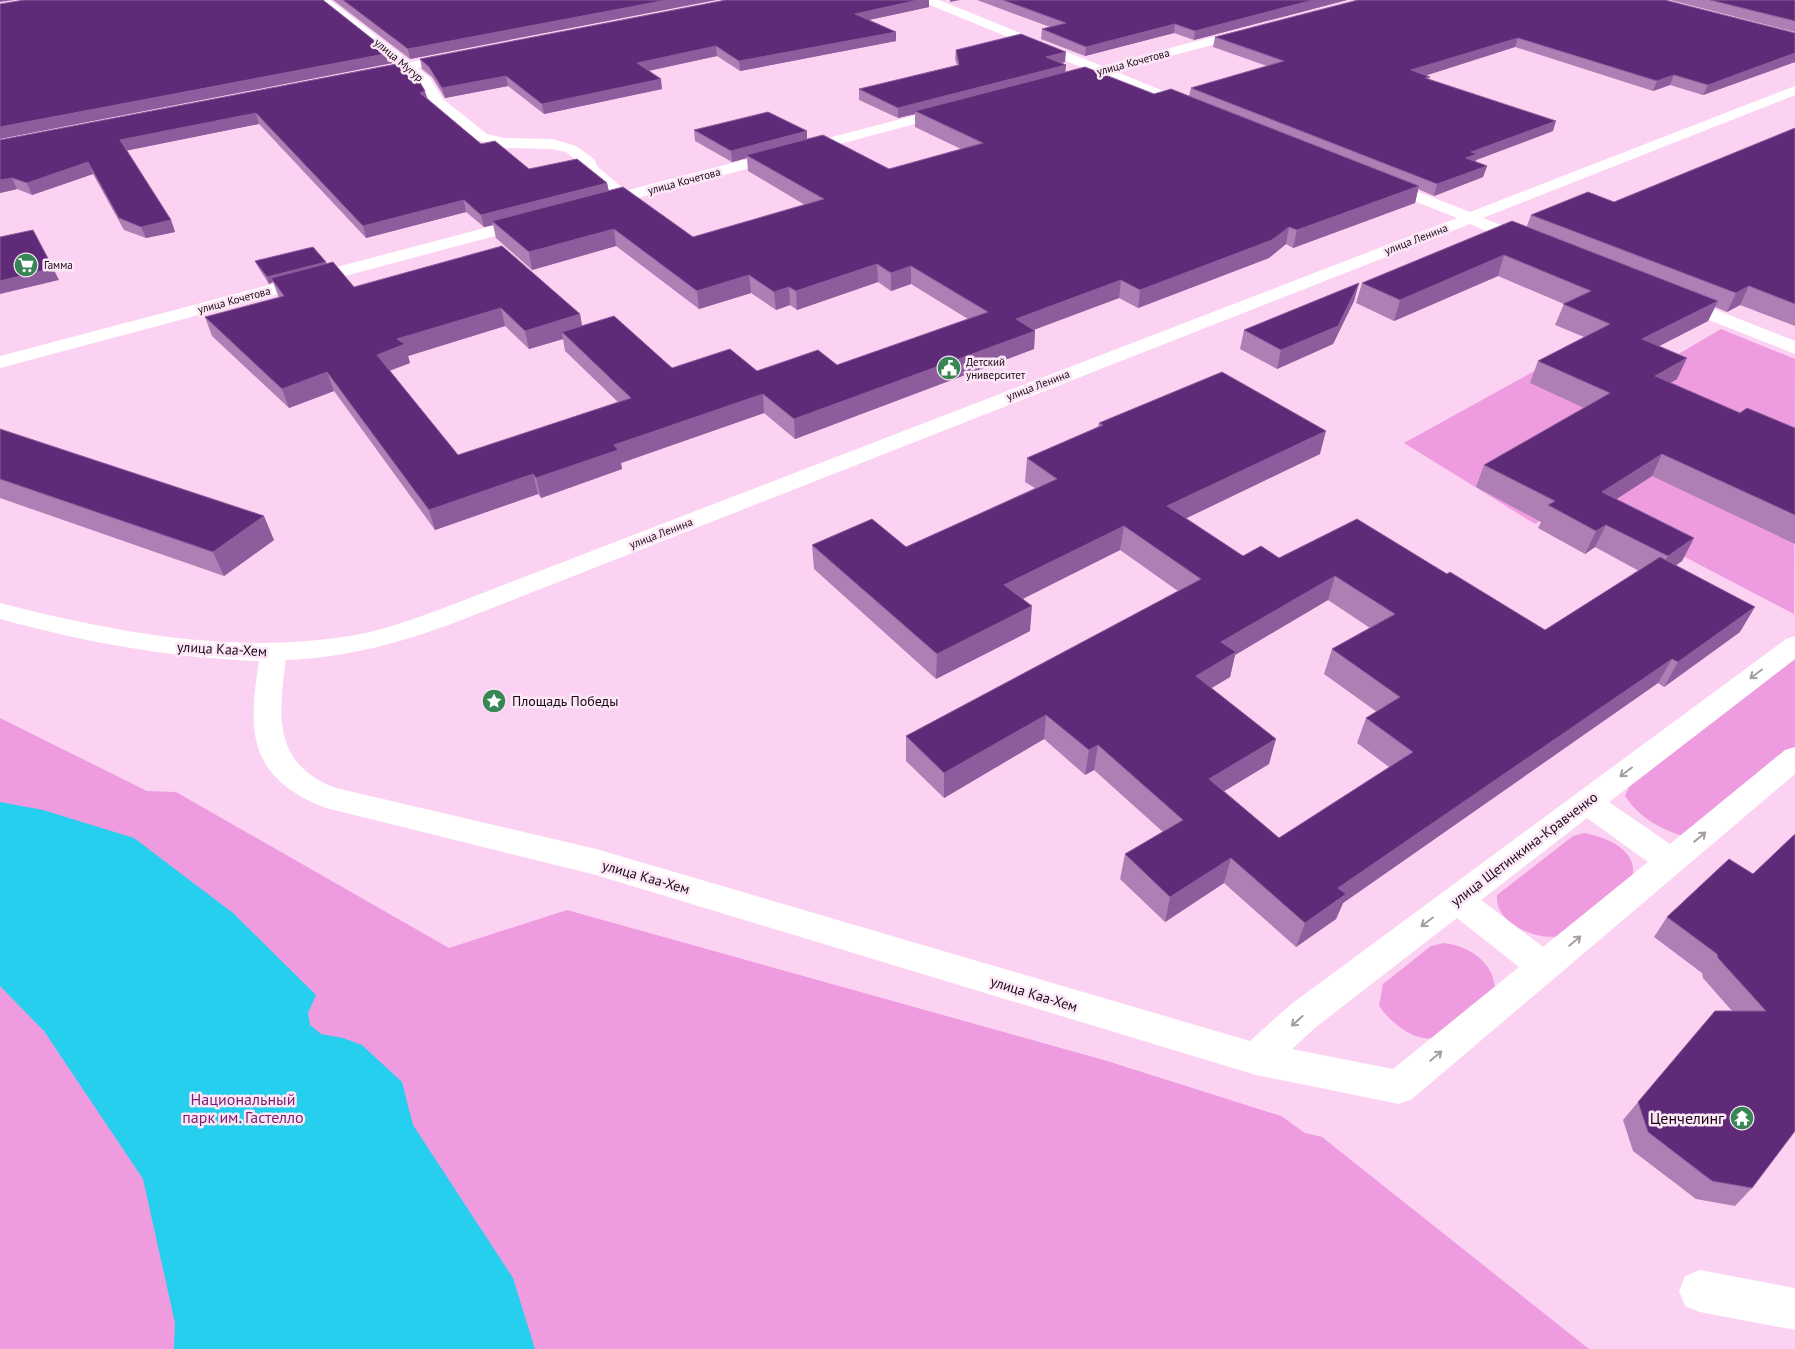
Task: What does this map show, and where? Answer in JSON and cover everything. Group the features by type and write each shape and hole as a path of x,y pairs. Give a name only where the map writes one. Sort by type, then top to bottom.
{"street":[{"name":"улица Мугур","path":"323,0 408,66 424,81 438,102 482,137 504,143 553,144 571,149 588,162 591,170 624,196"},
{"path":"929,0 1204,112"},
{"name":"улица Кочетова","path":"1046,84 1261,28"},
{"path":"372,57 411,50"},
{"path":"359,76 475,53"},
{"name":"улица Ленина","path":"274,651 315,650 349,645 384,638 417,627 1795,90"},
{"name":"улица Кочетова","path":"586,206 964,106"},
{"path":"1367,177 1545,248"},
{"name":"улица Кочетова","path":"0,362 548,217"},
{"path":"1664,296 1795,348"},
{"name":"улица Каа-Хем","path":"0,611 118,638 206,649 274,651 264,715 267,734 274,752 284,768 306,787 337,800 596,862 1256,1059 1398,1087 1544,966"},
{"name":"улица Щетинкина-Кравченко","path":"1256,1059 1303,1016 1795,645"},
{"path":"1457,900 1544,966 1795,758"},
{"path":"1586,802 1671,861"},
{"path":"1700,1292 1795,1309"}],"green space":[{"path":"1721,329 1795,359 1794,614 1574,499 1535,524 1404,443 1605,332 1670,359"},
{"path":"1795,659 1795,750 1682,836 1657,825 1636,810 1625,796 1629,787"},
{"name":"Национальный парк им. Гастелло","path":"0,718 147,791 176,792 449,948 567,910 1104,1060 1281,1116 1305,1133 1322,1137 1589,1349 0,1349"},
{"path":"1584,833 1602,838 1620,847 1631,861 1633,869 1632,879 1560,936 1550,937 1529,933 1509,922 1502,914 1498,905 1497,895 1573,836"},
{"path":"1444,943 1462,947 1478,956 1489,970 1495,987 1442,1035 1423,1038 1398,1026 1384,1013 1379,1006 1383,984 1431,946"}],"water":[{"path":"0,802 43,810 134,838 233,913 316,995 308,1013 310,1025 321,1034 343,1038 362,1045 402,1082 413,1125 513,1278 535,1349 174,1349 175,1323 143,1179 44,1031 0,986"}],"building":[{"path":"24,0 323,0 390,53 0,127 0,4"},
{"path":"343,0 667,0 408,49"},
{"path":"726,0 918,0 855,14 896,32 739,61 716,46 637,63 661,79 542,104 506,76 442,88 429,67 420,59"},
{"path":"1003,0 1313,0 1195,31 1175,24 1086,47 1042,29 1066,23"},
{"path":"1358,0 1665,0 1795,33 1795,53 1708,85 1674,75 1657,81 1518,38 1411,70 1430,77 1425,78 1556,121 1471,152 1477,154 1466,158 1487,166 1437,184 1191,88 1284,61 1215,37"},
{"path":"1710,0 1795,0 1795,21"},
{"path":"1021,34 1066,52 1046,57 1066,65 898,108 859,89 959,65 956,50"},
{"path":"402,63 415,74 425,91 420,93 481,144 495,141 529,169 577,159 607,183 481,215 464,200 363,226 256,113 120,140 171,220 141,227 119,218 88,162 27,183 12,178 0,180 0,140"},
{"path":"1085,67 1154,94 1171,89 1419,186 1297,230 1289,227 1272,240 1140,290 1121,280 1016,319 1035,331 794,419 763,394 614,445 618,450 536,478 533,474 429,510 327,372 282,389 205,317 284,296 271,278 333,262 354,287 502,246 580,314 525,331 501,308 397,339 405,344 377,355 458,455 631,398 562,332 614,316 672,368 730,349 757,371 818,350 837,365 988,312 911,266 891,273 877,264 796,291 789,287 774,292 749,275 697,291 614,229 529,252 492,221 623,187 693,237 824,199 746,155 823,135 889,169 983,143 915,111"},
{"path":"768,112 807,131 731,151 694,130"},
{"path":"1795,128 1795,304 1749,286 1736,293 1531,215 1588,192 1614,202"},
{"path":"1512,221 1718,301 1642,339 1687,358 1655,376 1740,413 1747,408 1795,428 1795,515 1662,454 1602,492 1694,538 1668,556 1606,525 1596,531 1548,505 1555,501 1484,465 1610,393 1538,361 1610,324 1563,304 1591,291 1504,255 1400,300 1362,283"},
{"name":"Гамма","path":"33,230 53,268 0,281 0,237"},
{"path":"313,247 326,262 267,277 255,261"},
{"path":"1359,283 1338,326 1281,350 1244,330"},
{"path":"1222,372 1326,431 1167,506 1243,556 1261,546 1279,558 1357,519 1447,574 1450,572 1545,630 1660,557 1755,607 1678,662 1672,659 1338,888 1346,894 1305,923 1231,858 1170,897 1125,854 1183,820 1098,745 1089,750 1046,715 944,773 906,736 1201,579 1124,526 1004,585 1032,606 937,654 812,545 872,519 906,547 1057,479 1027,458 1103,425 1099,423","holes":["1335,576 1395,614 1332,649 1400,697 1366,718 1413,752 1279,838 1209,779 1276,739 1196,676 1236,652 1221,642"]},
{"path":"0,429 264,516 213,552 0,479"},
{"path":"1795,834 1795,1131 1752,1188 1712,1181 1648,1132 1638,1102 1715,1011 1766,1011 1718,958 1717,954 1667,917 1729,859 1753,874"}],"place":[{"name":"Гамма","path":"26,265"},
{"name":"Детский университет","path":"949,368"},
{"name":"Площадь Победы","path":"494,701"},
{"name":"Ценчелинг","path":"1742,1118"}]}
